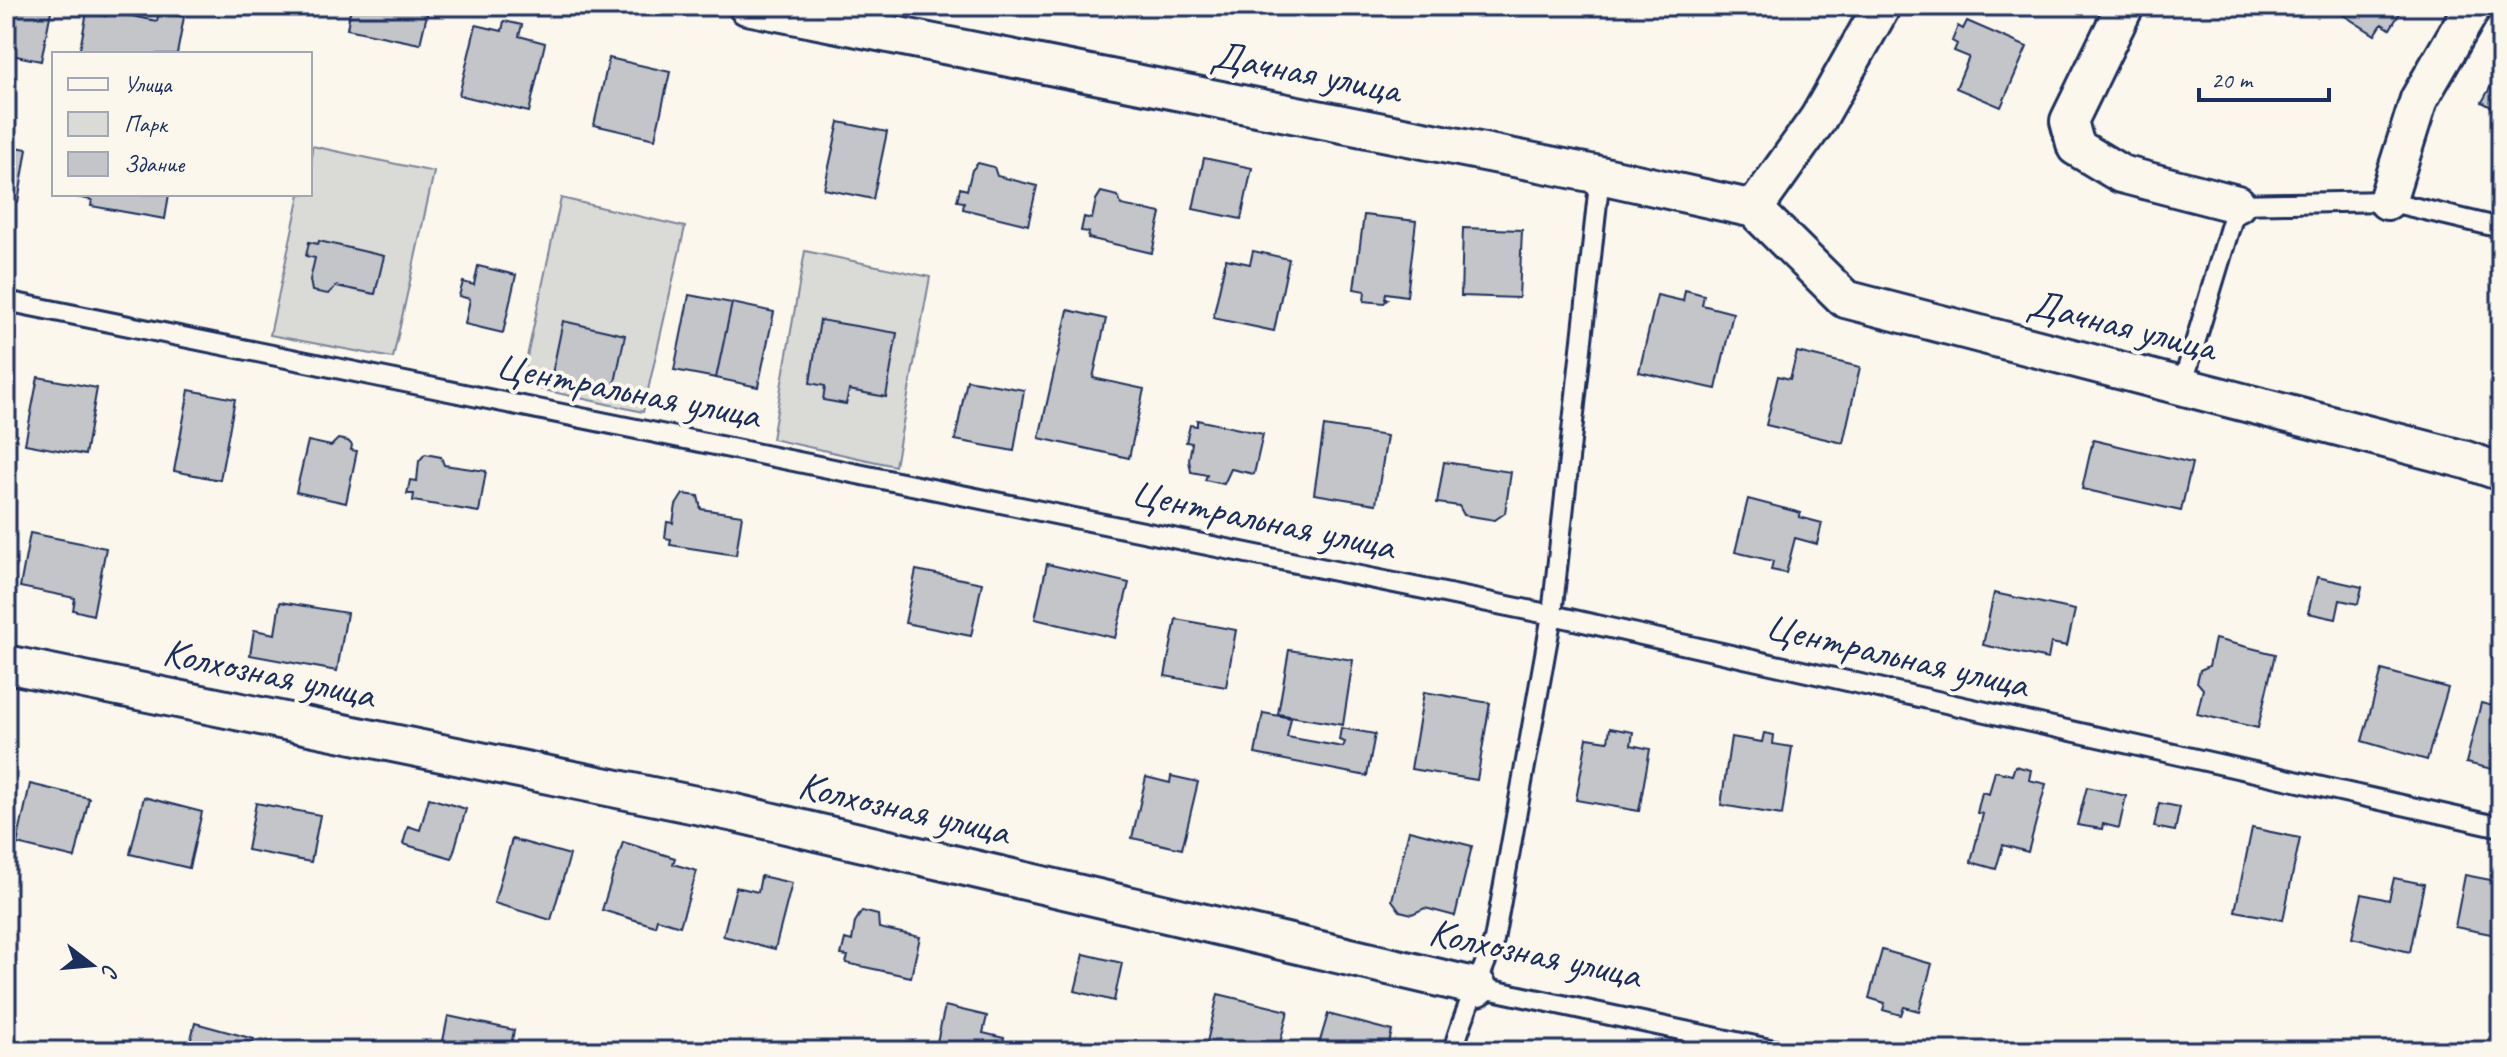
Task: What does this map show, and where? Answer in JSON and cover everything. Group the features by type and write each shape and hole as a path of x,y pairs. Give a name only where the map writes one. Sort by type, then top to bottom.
{"street":[{"name":"Дачная улица","path":"747,6 1600,175 1754,209 1845,299 2466,460 2501,472"},
{"path":"1754,209 1818,119 1882,6"},
{"path":"2125,6 2069,121 2076,147 2121,174 2237,204"},
{"path":"2387,201 2419,99 2473,6"},
{"name":"Колхозная улица","path":"6,664 735,813 1478,987"}],"lane":[{"path":"1453,1051 1459,1027 1478,987 1494,940 1552,615 1600,175"},
{"path":"2182,386 2237,204 2387,201 2501,228"},
{"name":"Центральная улица","path":"6,301 1552,615 2501,827"},
{"name":"Колхозная улица","path":"1478,987 1779,1051"}],"green space":[{"path":"312,146 434,172 393,358 270,335 300,196 312,196"},
{"path":"561,198 685,227 643,412 521,385"},
{"path":"805,251 930,277 895,466 772,439"}],"building":[{"path":"6,6 52,6 41,61 6,54"},
{"path":"351,6 429,6 420,44 347,29"},
{"path":"2329,6 2393,6 2400,13 2390,29 2382,24 2375,35"},
{"path":"108,11 157,21 159,12 184,17 177,52 79,52 87,12 106,16"},
{"path":"504,21 522,25 519,36 545,43 529,112 459,95 476,25 502,31"},
{"path":"1967,21 2027,47 2001,107 1956,88 1969,57 1954,51 1957,44 1952,41 1958,26 1963,29"},
{"path":"609,58 670,72 655,139 594,125"},
{"path":"2501,68 2501,112 2482,102"},
{"path":"839,122 887,132 873,199 824,189"},
{"path":"6,145 27,149 18,203 6,201"},
{"path":"1204,158 1252,168 1241,219 1193,209"},
{"path":"978,163 994,167 997,176 1037,186 1028,225 963,209 964,202 957,201 960,188 967,190 972,170"},
{"path":"1101,192 1118,196 1121,205 1161,213 1152,253 1088,238 1089,232 1081,231 1084,217 1092,219"},
{"path":"70,196 169,196 165,219 91,206 92,200"},
{"path":"1364,215 1416,221 1407,296 1386,293 1385,299 1388,299 1384,303 1364,301 1365,291 1354,289"},
{"path":"1463,228 1522,230 1519,298 1461,296"},
{"path":"319,241 384,256 375,294 336,286 328,294 312,291 310,280 315,258 306,256 309,242 318,244"},
{"path":"1253,251 1289,259 1274,331 1213,318 1226,259 1250,264"},
{"path":"478,266 516,275 503,333 465,324 470,299 459,296 463,282 474,285"},
{"path":"1685,290 1704,295 1702,305 1733,313 1716,389 1639,372 1657,295 1683,301"},
{"path":"689,295 732,303 716,378 674,370"},
{"path":"732,303 774,312 758,387 716,378"},
{"path":"1068,310 1106,319 1093,378 1144,389 1129,458 1039,438"},
{"path":"820,320 897,333 886,397 849,390 846,404 823,400 825,386 810,383"},
{"path":"563,321 625,335 613,392 551,379"},
{"path":"1797,352 1860,367 1843,443 1766,425 1778,376 1790,379"},
{"path":"38,377 97,388 85,455 25,444"},
{"path":"967,380 1024,390 1014,451 955,440"},
{"path":"189,390 235,399 220,480 174,471"},
{"path":"1197,420 1263,434 1254,474 1231,469 1224,484 1205,480 1207,475 1191,472 1189,460 1192,443 1186,442 1190,425 1197,426"},
{"path":"1324,426 1387,436 1376,504 1314,494"},
{"path":"338,439 348,441 352,445 351,450 357,451 346,503 296,492 308,441 331,446"},
{"path":"2093,440 2192,463 2181,511 2082,489"},
{"path":"425,454 441,457 444,465 486,471 479,512 413,501 414,494 407,494 410,480 417,481 419,461"},
{"path":"1444,462 1511,472 1505,513 1495,520 1464,515 1459,506 1437,503"},
{"path":"683,494 698,496 701,509 742,515 736,555 670,545 671,539 665,538 667,522 673,523 676,505"},
{"path":"1748,499 1801,513 1799,517 1822,523 1817,544 1795,538 1786,573 1771,570 1773,561 1735,552"},
{"path":"30,533 106,548 93,615 73,610 75,598 20,587"},
{"path":"1047,564 1129,583 1115,638 1035,619"},
{"path":"916,570 982,583 971,636 905,623"},
{"path":"2317,577 2362,587 2358,604 2340,600 2336,619 2308,613"},
{"path":"1994,593 2075,610 2067,646 2051,643 2048,659 1983,645"},
{"path":"280,602 347,613 337,671 250,655 254,630 275,634"},
{"path":"1176,619 1236,630 1226,687 1165,676"},
{"path":"2215,639 2275,654 2258,728 2197,714 2203,689 2197,682 2200,670 2209,666"},
{"path":"1289,650 1353,660 1343,725 1278,714"},
{"path":"2382,670 2448,688 2427,760 2362,741"},
{"path":"1424,692 1490,703 1477,780 1411,769"},
{"path":"2481,703 2501,708 2501,771 2466,763"},
{"path":"1263,713 1291,718 1287,737 1343,747 1345,742 1339,740 1341,728 1375,734 1367,776 1255,754"},
{"path":"1610,728 1633,732 1631,745 1650,749 1639,811 1576,800 1587,738 1608,741"},
{"path":"1764,733 1774,735 1773,744 1792,747 1782,815 1721,805 1731,737 1762,742"},
{"path":"2015,766 2031,770 2029,780 2046,784 2028,852 2003,845 1996,869 1971,862 1983,814 1977,813 1982,792 1989,794 1995,771 2012,775"},
{"path":"1171,776 1198,782 1182,849 1132,838 1146,777 1170,783"},
{"path":"30,784 89,798 75,858 17,844"},
{"path":"2087,787 2126,796 2119,828 2103,824 2102,829 2077,825"},
{"path":"144,797 202,812 189,868 130,854"},
{"path":"429,798 466,809 452,858 403,844 408,826 420,830"},
{"path":"256,803 320,815 311,862 247,850"},
{"path":"2159,803 2180,807 2175,831 2154,827"},
{"path":"2252,828 2300,838 2283,920 2235,911"},
{"path":"1409,830 1472,846 1455,916 1425,908 1412,914 1400,911 1392,900"},
{"path":"512,839 570,855 551,920 494,903"},
{"path":"623,842 675,858 673,864 697,871 680,926 657,919 655,926 602,910"},
{"path":"2465,875 2501,882 2501,936 2455,927"},
{"path":"761,876 792,883 775,949 723,936 736,887 758,892"},
{"path":"2394,878 2424,884 2410,952 2352,938 2362,894 2389,900"},
{"path":"862,911 878,915 879,928 920,937 911,977 846,963 848,956 841,955 845,939 852,941 855,922"},
{"path":"1882,950 1932,964 1919,1011 1904,1007 1901,1015 1883,1010 1885,1003 1869,998"},
{"path":"1084,954 1122,963 1114,1001 1075,991"},
{"path":"1218,994 1288,1011 1278,1051 1205,1051"},
{"path":"945,1006 987,1016 983,1033 1004,1038 1001,1051 935,1051"},
{"path":"1328,1014 1392,1031 1387,1051 1317,1051"},
{"path":"448,1016 514,1030 510,1051 441,1051"},
{"path":"195,1023 254,1039 251,1051 188,1051"},
{"path":"6,1043 50,1051 6,1051"},
{"path":"2215,1043 2247,1051 2213,1051"}]}
